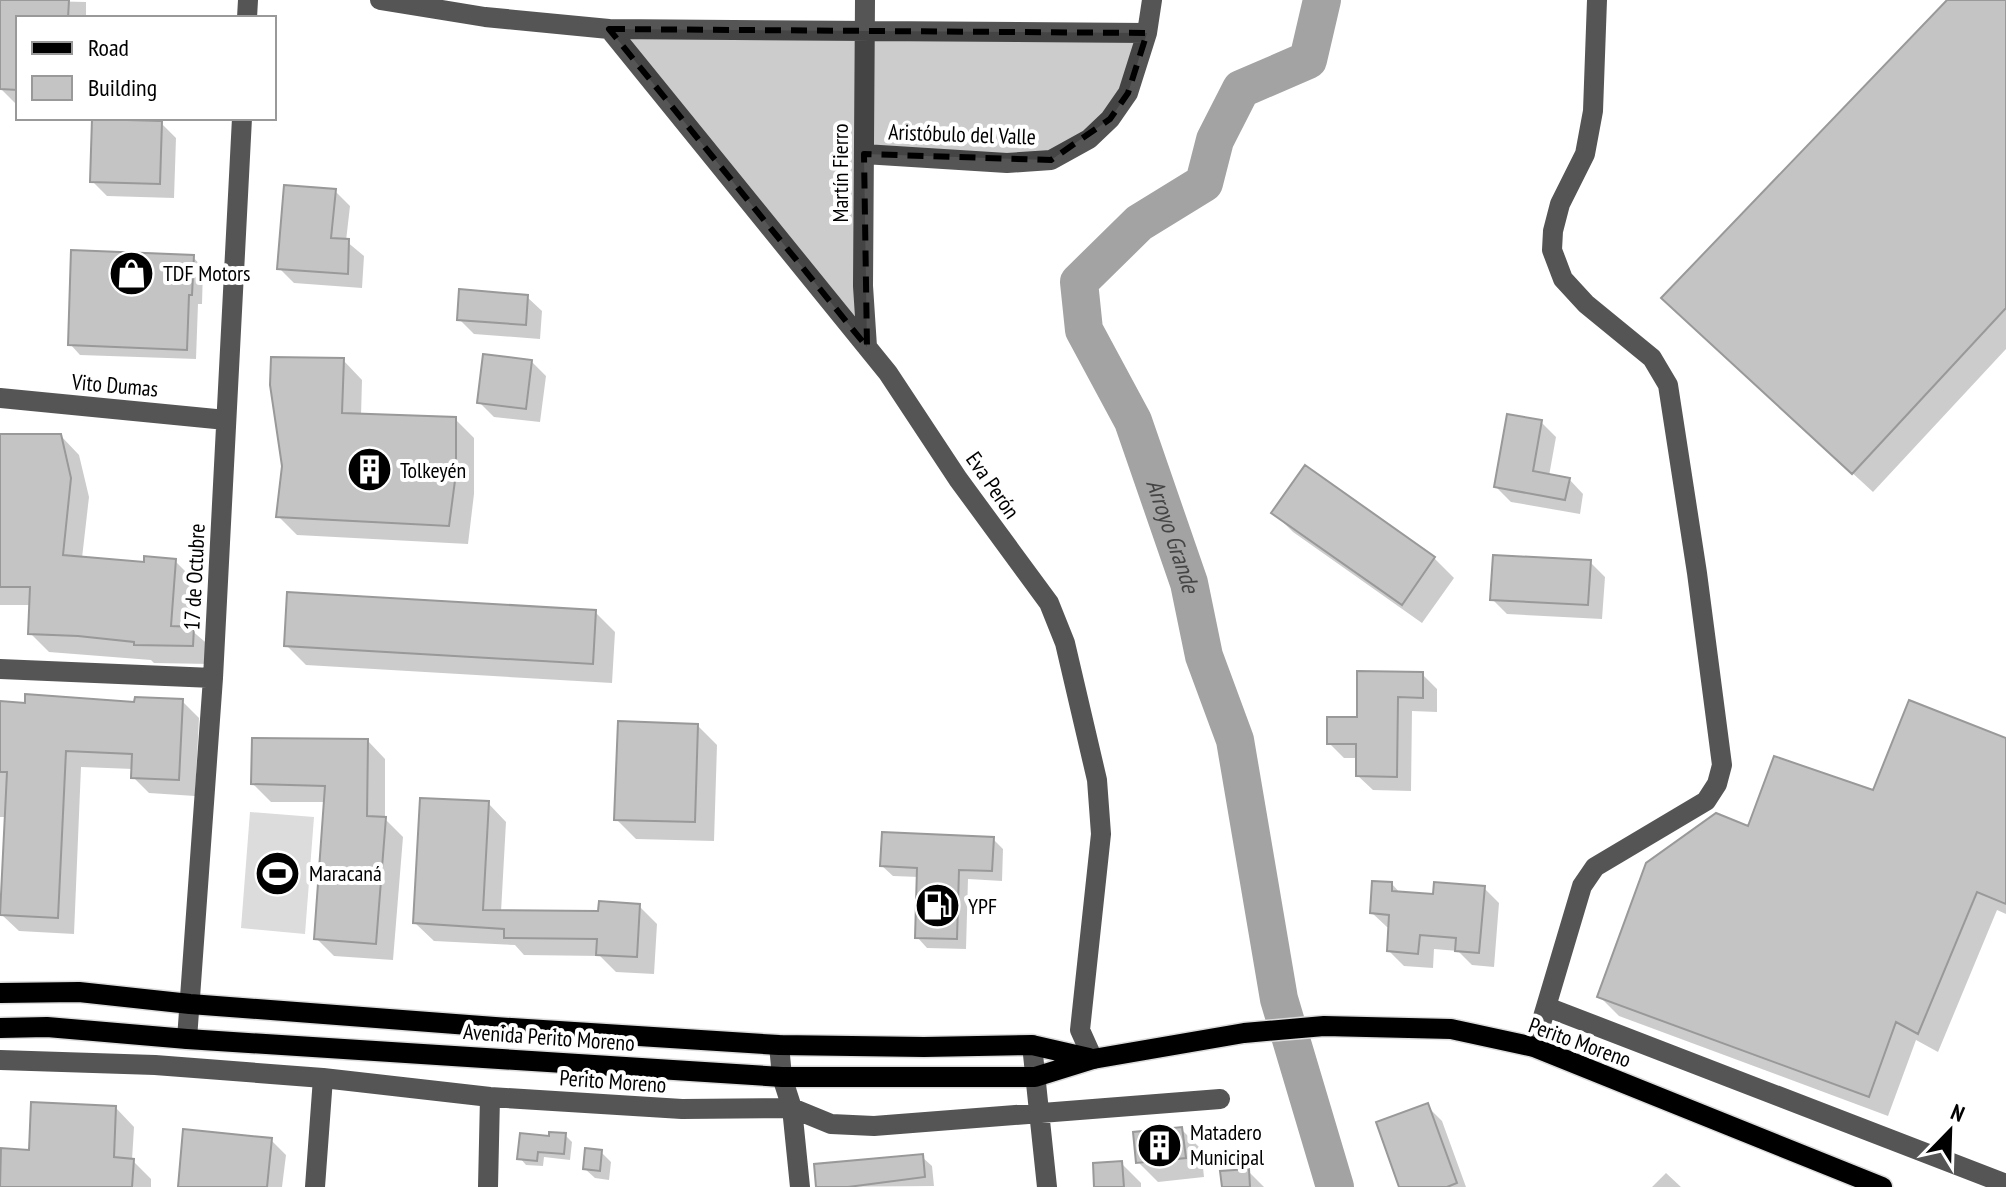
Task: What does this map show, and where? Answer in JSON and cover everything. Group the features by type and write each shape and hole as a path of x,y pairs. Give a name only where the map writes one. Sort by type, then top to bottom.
{"main road":[{"name":"Avenida Perito Moreno","path":"0,993 79,992 190,1004 779,1045 1032,1045 1093,1059"},
{"name":"Perito Moreno","path":"1244,1033 1324,1026 1451,1029 1534,1047 1882,1187"},
{"name":"Avenida Perito Moreno","path":"0,1028 47,1027 187,1039 782,1077 1035,1077 1093,1059 1244,1033"}],"street":[{"path":"380,0 461,6 609,29 1147,33"},
{"name":"Martín Fierro","path":"865,0 863,286 867,347"},
{"name":"Aristóbulo del Valle","path":"864,154 1007,163 1051,160 1089,139 1110,119 1128,93 1147,33 1152,0"},
{"path":"1534,1047 1582,886 1589,873 1706,801 1717,784 1722,765 1668,385 1652,358 1586,304 1563,279 1552,250 1560,204 1585,154 1593,111 1597,0"},
{"name":"Eva Perón","path":"609,29 888,373 958,479 1049,603 1065,643 1097,780 1101,834 1080,1030 1093,1059"},
{"name":"17 de Octubre","path":"187,1039 213,678 242,120"},
{"name":"Vito Dumas","path":"0,398 226,420"},
{"path":"0,669 213,678"},
{"path":"1547,1007 2006,1184"},
{"path":"779,1045 782,1077 792,1108 800,1187"},
{"path":"1032,1045 1047,1187"},
{"name":"Perito Moreno","path":"0,1060 155,1065 323,1078 490,1097 682,1109 792,1108 831,1124 874,1126 1220,1099"},
{"path":"315,1187 323,1078"},
{"path":"488,1187 490,1097"}],"highlighted area":[{"path":"609,29 1147,33 1128,93 1110,119 1051,160 864,154 867,347"}],"shaded area":[{"name":"Maracaná","path":"250,812 314,817 305,934 241,928"}],"building":[{"path":"0,0 69,0 68,16 16,16 16,90 0,89"},
{"path":"1947,0 2006,0 2006,308 1852,474 1661,298"},
{"path":"92,120 162,121 160,184 90,182"},
{"path":"284,185 336,189 331,238 349,239 348,274 277,269"},
{"path":"71,250 194,255 187,350 68,345"},
{"path":"459,289 528,295 526,325 457,320"},
{"path":"483,354 532,360 526,409 477,403"},
{"name":"Tolkeyén","path":"271,357 344,358 342,413 456,417 456,473 449,526 276,517 282,466 270,385"},
{"path":"1507,414 1542,420 1533,471 1570,478 1565,500 1494,487"},
{"path":"0,434 61,434 71,478 63,555 144,562 144,556 176,559 171,626 194,627 193,646 134,645 134,642 78,636 28,634 30,587 0,587"},
{"path":"1305,465 1435,557 1402,605 1271,513"},
{"path":"1493,555 1591,560 1588,605 1490,600"},
{"path":"287,592 596,610 593,664 284,646"},
{"path":"1357,671 1423,672 1423,698 1398,697 1397,777 1356,776 1356,744 1327,744 1327,717 1357,717"},
{"path":"25,694 134,702 135,697 183,699 179,780 131,778 132,754 66,751 58,918 0,915 7,772 0,772 0,701 25,703"},
{"path":"1909,700 2006,738 2006,904 1977,892 1918,1034 1896,1022 1869,1097 1597,997 1646,863 1716,813 1748,826 1774,756 1873,790"},
{"path":"618,721 698,724 695,822 614,820"},
{"path":"252,738 368,739 367,816 386,817 376,944 314,939 325,786 251,784"},
{"path":"420,798 489,801 483,910 598,911 599,901 640,904 637,957 596,955 597,939 504,938 504,929 413,923"},
{"path":"882,832 994,837 992,871 959,870 957,939 915,938 917,868 880,866"},
{"path":"1372,881 1392,882 1392,891 1433,894 1434,882 1485,886 1479,953 1455,951 1456,938 1420,935 1418,954 1387,951 1389,915 1370,913"},
{"path":"31,1102 116,1106 114,1157 134,1159 132,1187 0,1187 1,1148 29,1150"},
{"path":"1428,1103 1457,1183 1447,1187 1399,1187 1376,1122"},
{"name":"Matadero Municipal","path":"1182,1127 1186,1158 1136,1163 1133,1132"},
{"path":"183,1129 272,1138 267,1187 178,1187"},
{"path":"549,1132 566,1133 564,1154 538,1152 537,1161 517,1159 520,1133 549,1136"},
{"path":"585,1148 602,1150 600,1171 583,1169"},
{"path":"923,1154 925,1177 848,1187 816,1187 814,1164"},
{"path":"1122,1161 1124,1187 1094,1187 1093,1163"},
{"name":"Matadero Municipal","path":"1249,1169 1250,1187 1222,1187 1220,1171"}],"waterway":[{"name":"Arroyo Grande","path":"1322,0 1308,60 1241,89 1215,140 1204,183 1139,223 1079,282 1084,330 1133,421 1189,583 1204,656 1235,740 1279,999 1335,1187"}],"place":[{"name":"TDF Motors","path":"132,273"},
{"name":"Tolkeyén","path":"369,470"},
{"name":"Maracaná","path":"278,873"},
{"name":"YPF","path":"937,906"},
{"name":"Matadero Municipal","path":"1159,1145"}]}
